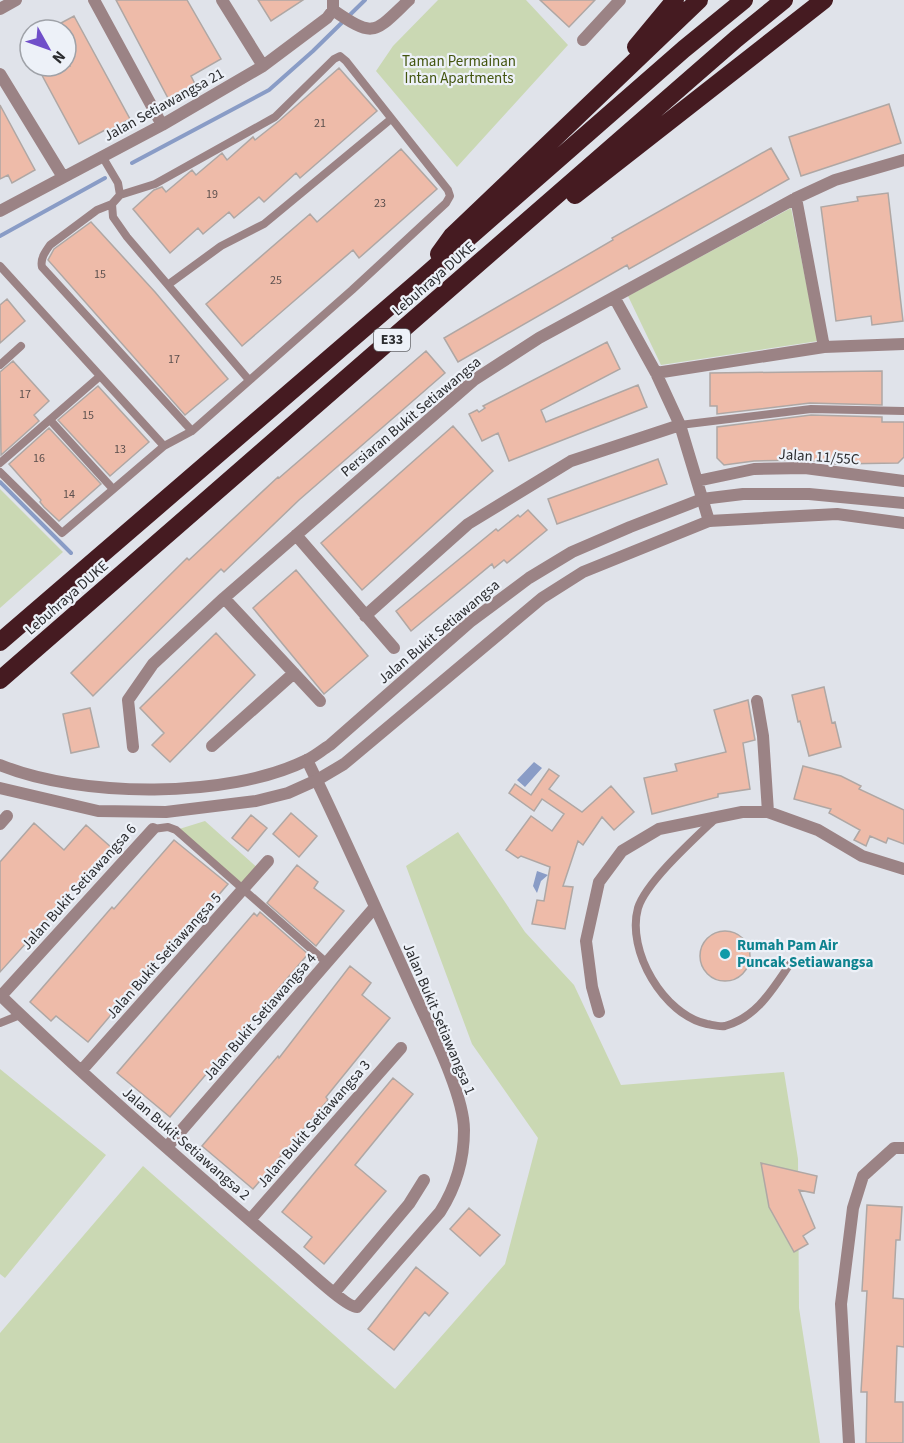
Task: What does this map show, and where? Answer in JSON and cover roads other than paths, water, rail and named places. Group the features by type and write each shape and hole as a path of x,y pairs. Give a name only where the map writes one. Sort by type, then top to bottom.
{"highway":[{"path":"575,119 675,0"},
{"path":"419,281 452,236 699,0"},
{"name":"Lebuhraya DUKE","path":"0,642 684,49 744,0"},
{"name":"Lebuhraya DUKE","path":"0,680 736,39 784,0"},
{"path":"440,298 706,94 824,0"}],"street":[{"path":"0,9 16,0"},
{"path":"94,0 162,125"},
{"path":"222,0 263,66"},
{"name":"Jalan Setiawangsa 21","path":"0,211 63,177 105,161 263,66 327,18 336,8 355,25 366,30 374,30 381,27 409,0"},
{"path":"583,40 620,0"},
{"path":"0,74 63,177"},
{"name":"Persiaran Bukit Setiawangsa","path":"133,747 128,700 153,664 224,598 474,380 539,338 796,198 835,180 904,160"},
{"path":"796,198 824,347"},
{"path":"614,297 656,373 680,425 709,521"},
{"path":"656,373 824,347 904,344"},
{"path":"365,616 468,524 571,461 680,425"},
{"name":"Jalan 11/55C","path":"697,481 754,469 805,468 903,477"},
{"name":"Jalan Bukit Setiawangsa","path":"0,765 20,773 96,788 155,789 231,783 279,771 307,760 330,745 470,622 529,578 572,552 702,499 743,494 809,494 904,503"},
{"path":"0,788 98,811 166,812 256,801 288,793 344,764 542,598 583,572 709,521 837,514 904,523"},
{"path":"296,535 394,648"},
{"path":"224,598 320,701"},
{"path":"212,746 294,673"},
{"path":"757,700 763,736 768,812"},
{"name":"Jalan Bukit Setiawangsa 1","path":"307,760 432,1032 458,1098 464,1129 459,1170 451,1194 440,1212 357,1307"},
{"path":"599,1012 592,987 586,941 598,882 622,851 659,829 742,812 768,812 818,830 862,856 904,869"},
{"name":"Jalan Bukit Setiawangsa 6","path":"0,996 153,829"},
{"name":"Jalan Bukit Setiawangsa 5","path":"81,1071 268,861"},
{"name":"Jalan Bukit Setiawangsa 4","path":"167,1147 375,907"},
{"name":"Jalan Bukit Setiawangsa 2","path":"0,996 81,1071 250,1220 351,1307 357,1307"},
{"name":"Jalan Bukit Setiawangsa 3","path":"250,1220 401,1048"},
{"path":"849,1443 841,1304 853,1208 863,1176 894,1148 904,1148"},
{"path":"334,1293 409,1204 424,1180"}],"lane":[{"path":"0,472 62,533 164,446 192,431 352,290 446,203 450,196 448,190 340,56 334,59 275,117 155,184 120,195 112,204 97,210 50,245 40,262 42,267 192,431"},
{"path":"169,284 222,246 264,224 391,119"},
{"path":"105,161 118,183 120,195"},
{"path":"112,204 113,217 122,230 249,380"},
{"path":"0,266 164,446"},
{"path":"0,365 21,346"},
{"path":"0,463 99,376"},
{"path":"680,425 811,409 904,411"},
{"path":"50,420 113,489"},
{"path":"717,817 654,882 638,908 636,943 646,969 664,996 681,1012 700,1022 723,1027 750,1016 767,997 790,964"},
{"name":"Jalan Bukit Setiawangsa 6","path":"153,829 161,827 176,830 327,963"},
{"path":"0,1023 20,1015"}],"water":[{"path":"534,762 542,768 525,787 517,780"},
{"path":"537,871 548,875 541,881 537,893 533,886"}],"waterway":[{"path":"132,163 269,90 365,0"},
{"path":"0,236 105,178"},
{"path":"0,482 71,553"}],"place":[{"name":"Rumah Pam Air Puncak Setiawangsa","path":"725,954"}],"park label":[{"name":"Taman Permainan Intan Apartments","path":"459,70"}]}
